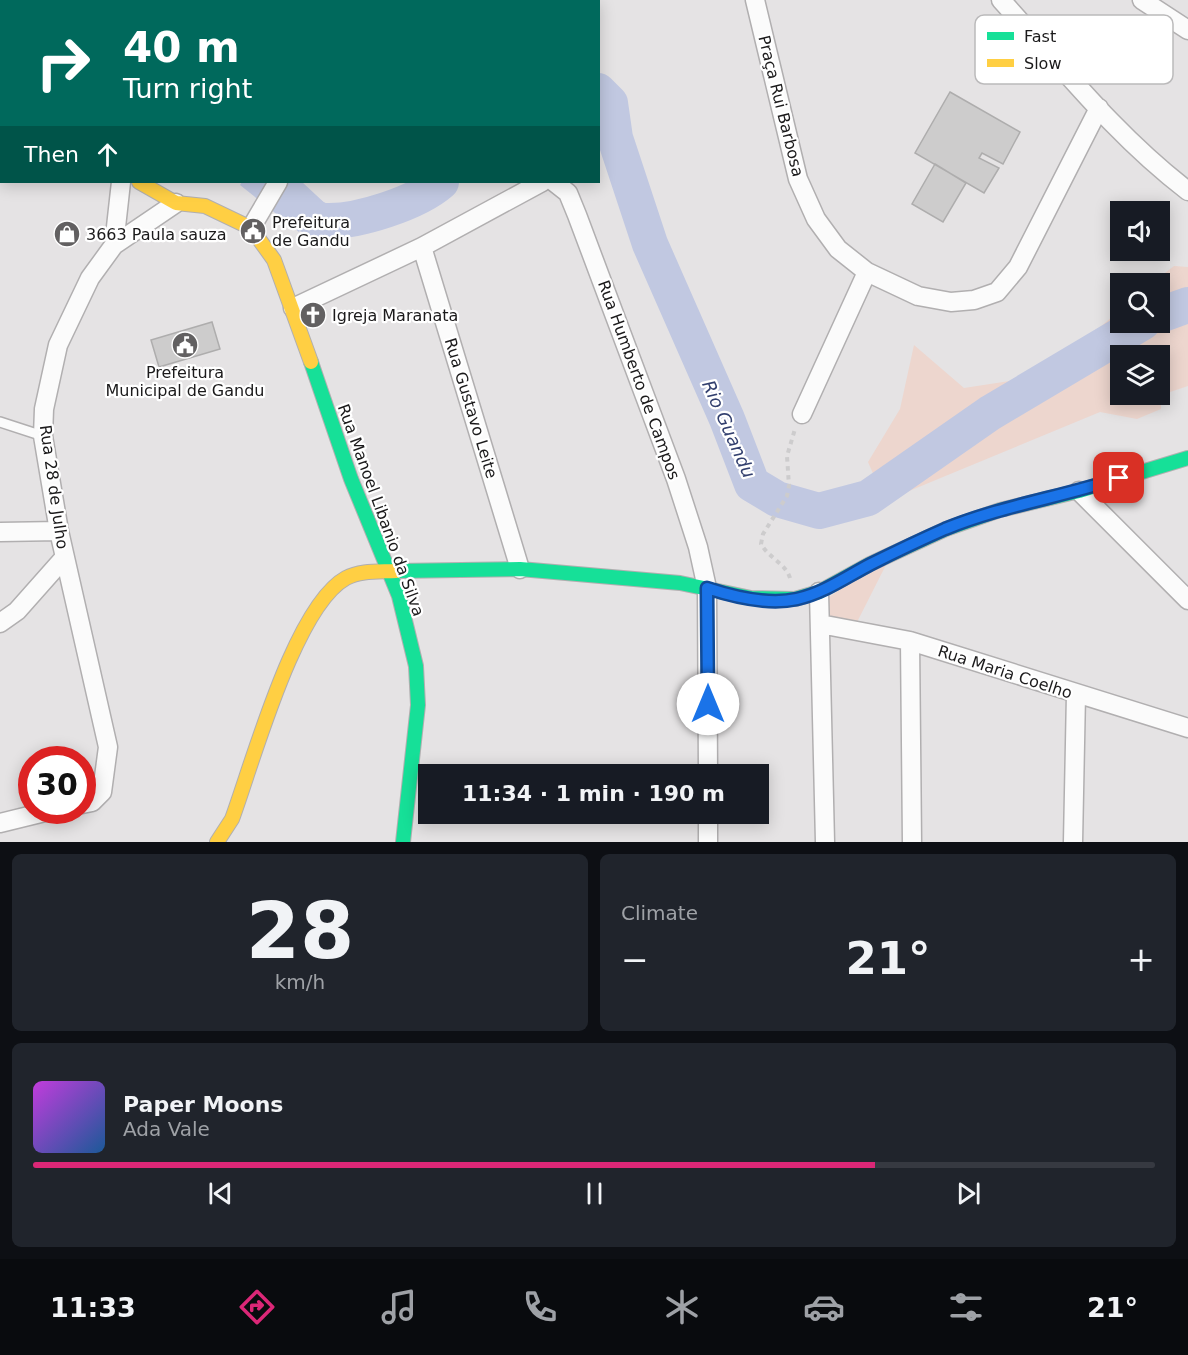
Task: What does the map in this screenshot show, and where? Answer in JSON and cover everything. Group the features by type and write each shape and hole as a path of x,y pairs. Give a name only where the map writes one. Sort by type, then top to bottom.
{"street":[{"name":"Praça Rui Barbosa","path":"755,0 798,179 816,219 838,249 867,272 918,296 951,302 974,300 997,292 1018,267 1099,108"},
{"path":"1001,0 1015,15"},
{"path":"1142,0 1165,15"},
{"path":"1173,20 1188,30"},
{"path":"1077,84 1155,166 1188,191"},
{"path":"114,245 121,183"},
{"path":"141,183 176,203"},
{"path":"255,221 277,183"},
{"path":"293,308 422,247 540,183"},
{"name":"Rua Humberto de Campos","path":"555,183 568,193 676,479 698,547 707,588 708,764"},
{"name":"Rua 28 de Julho","path":"96,798 102,792 108,747 64,558 43,435 44,409 58,345 90,278 114,245 176,203"},
{"name":"Rua Manoel Libanio da Silva","path":"176,203 205,206 230,216 255,221 274,260 293,308 351,479 399,596 416,666 418,705 403,842"},
{"name":"Rua Gustavo Leite","path":"422,247 520,570"},
{"path":"802,414 867,272"},
{"path":"217,842 232,819 290,658 306,623 323,597 342,581 367,572 520,570 658,580 751,598 795,599 819,592 870,564 946,529 1000,510 1079,491 1188,458"},
{"path":"1079,491 1188,600"},
{"path":"0,532 59,531"},
{"path":"0,623 23,605 64,558"},
{"path":"819,592 825,842"},
{"name":"Rua Maria Coelho","path":"820,624 910,641 1188,728"},
{"path":"910,641 912,842"},
{"path":"1073,842 1076,694"},
{"path":"0,823 18,819"},
{"path":"708,824 708,842"}],"lane":[{"path":"0,422 43,435"}],"path":[{"path":"795,599 789,572 762,546 763,534 787,496 789,441 802,414"}],"shaded area":[{"path":"1174,266 1188,267 1188,386 1170,392 1170,345 1110,345 1110,405 1161,405 1161,409 1137,419 1100,412 885,501 868,462 900,409 914,345 964,388 1016,380 1092,334 1110,319 1110,333 1170,333 1170,273 1165,273"},
{"path":"891,555 853,630 826,618 819,604"}],"water":[{"path":"241,183 303,183 329,207 308,215 299,232 240,185"}],"building":[{"path":"950,92 1020,132 1003,164 982,153 979,158 999,168 984,193 915,153"},
{"path":"935,164 966,183 943,222 912,204"},
{"name":"Prefeitura Municipal de Gandu","path":"212,322 220,349 159,367 151,340"}],"waterway":[{"name":"Rio Guandu","path":"600,93 610,103 615,138 650,244 727,419 752,484 777,499 819,511 868,498 990,413 1125,333"},
{"name":"Rio Guandu","path":"308,215 326,221 370,215 403,204 440,183"},
{"name":"Rio Guandu","path":"1170,311 1188,305"}],"traffic: fast":[{"path":"311,362 351,479 399,596 416,666 418,705 403,842"},
{"path":"396,571 520,569 680,583 751,598 795,599 819,592 870,564 946,529 1000,510 1079,491 1188,458"}],"traffic: slow":[{"path":"141,183 176,203 205,206 251,228 274,260 311,362"},
{"path":"217,842 232,819 278,688 310,619 327,594 346,578 364,573 396,571"}],"place":[{"name":"Prefeitura de Gandu","path":"253,231"},
{"name":"3663 Paula sauza","path":"67,234"},
{"name":"Igreja Maranata","path":"313,315"},
{"name":"Prefeitura Municipal de Gandu","path":"185,345"}],"route":[{"path":"708,704 707,588 727,595 775,600 795,599 819,592 870,564 946,529 1000,510 1079,491 1119,478"}]}
